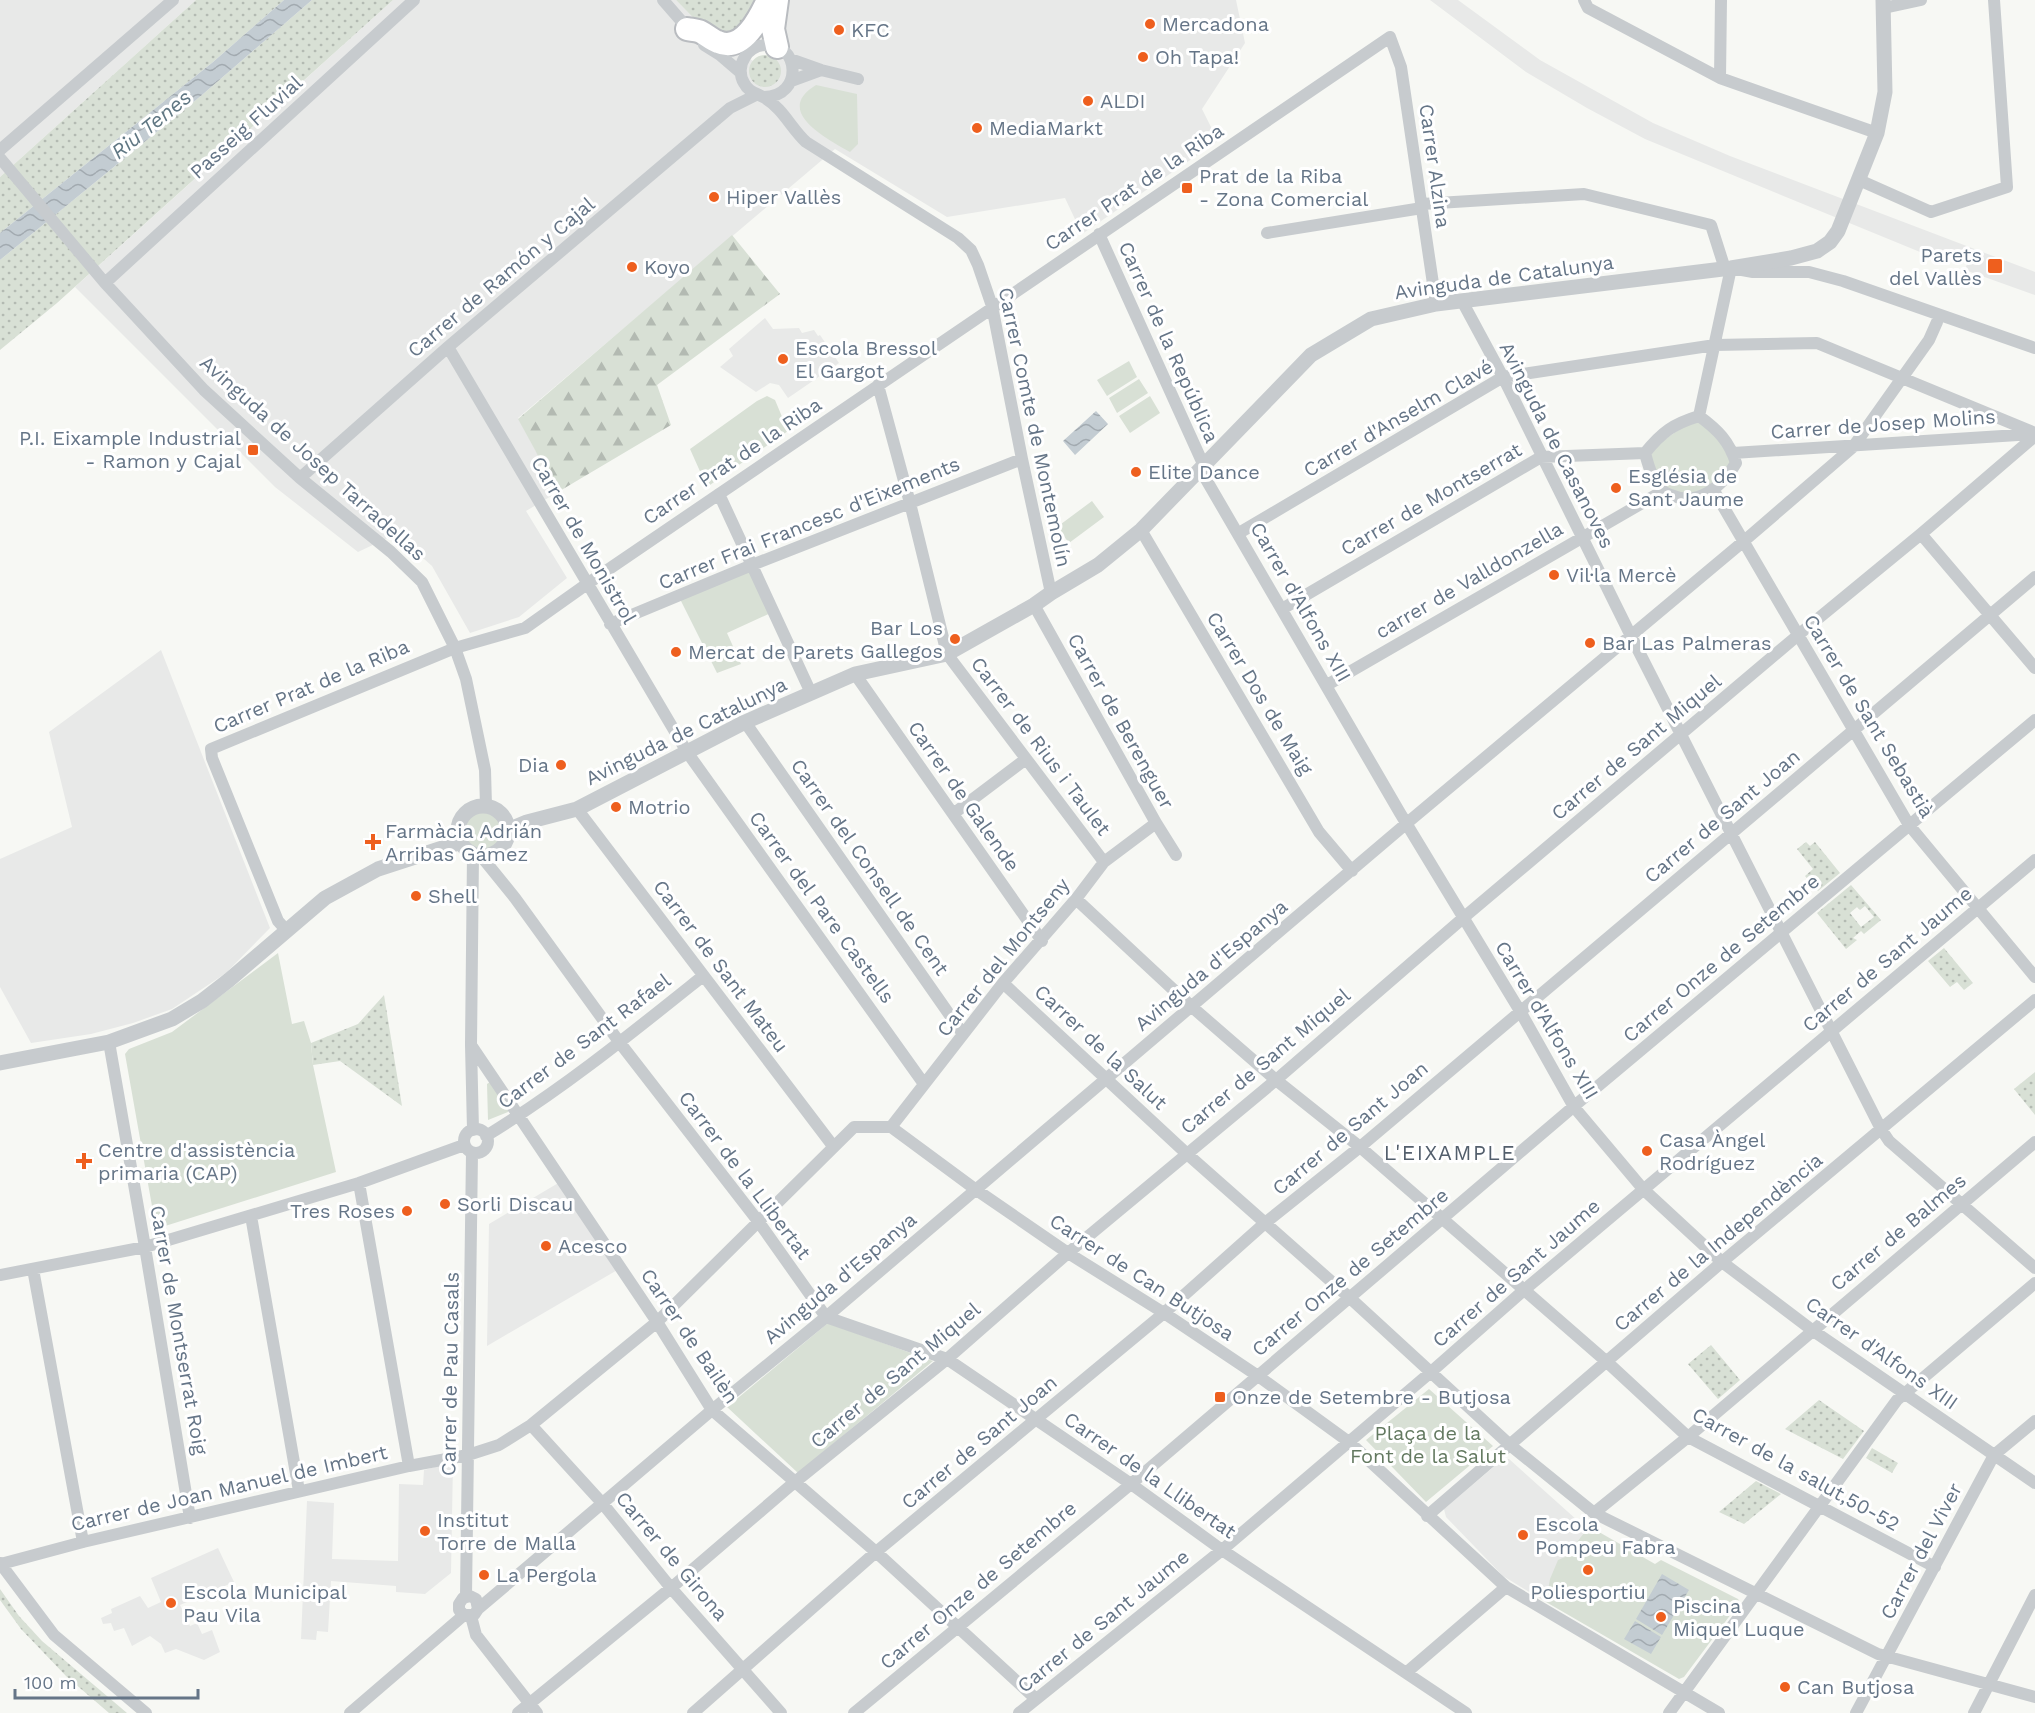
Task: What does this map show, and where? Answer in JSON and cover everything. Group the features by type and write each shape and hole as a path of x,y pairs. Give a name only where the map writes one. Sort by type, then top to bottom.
{"highway":[{"path":"687,29 701,32 720,44 732,43 756,25 768,0"},
{"path":"749,51 764,27 768,0"},
{"path":"777,0 773,29 784,53"}],"street":[{"path":"0,150 173,0"},
{"name":"Passeig Fluvial","path":"105,283 414,0"},
{"path":"663,0 687,29 705,46 720,55 760,96 774,96 788,85 821,70"},
{"path":"1584,0 1588,8 1720,78 1877,133"},
{"path":"1720,78 1721,0"},
{"path":"1883,4 1921,0"},
{"path":"1857,185 1931,212 2007,187 1994,0"},
{"name":"Avinguda de Catalunya","path":"508,830 527,822 577,809 745,722 855,674 946,654 1034,605 1098,565 1141,530 1311,355 1371,318 1436,303 1728,268 1791,258 1817,251 1830,242 1838,231 1877,133 1885,92 1883,4"},
{"name":"Carrer Alzina","path":"1390,37 1401,67 1436,303"},
{"name":"Carrer Prat de la Riba","path":"287,931 278,921 212,758 212,749 455,648 525,628 992,306 1390,37"},
{"path":"720,55 749,51 767,45 821,70 858,79"},
{"path":"742,79 742,63 749,51"},
{"path":"784,53 793,72 788,85 785,116"},
{"name":"Carrer de Ramón y Cajal","path":"730,108 742,79"},
{"name":"Carrer de Ramón y Cajal","path":"300,478 448,347 730,108 760,96"},
{"name":"Carrer Comte de Montemolín","path":"760,96 785,116 797,134 806,142 958,238 971,250 992,306 1051,593"},
{"name":"Avinguda de Josep Tarradellas","path":"0,158 105,283 204,390 300,478 383,545 422,582 455,648 466,679 485,770 486,806"},
{"path":"1267,234 1422,206 1584,194 1711,225 1728,268 1700,416"},
{"name":"Carrer de la República","path":"1099,234 1202,468"},
{"path":"1728,268 1753,272 1792,271 1823,275 2035,348"},
{"name":"Avinguda de Casanoves","path":"1462,301 1503,377 1581,537 1881,1130 1889,1141 2035,1268"},
{"name":"Avinguda d'Espanya","path":"350,1713 826,1317 1853,447 1929,340 1937,322"},
{"name":"Carrer d'Anselm Clavé","path":"1239,533 1503,377 1715,345 1817,343 2035,434"},
{"name":"Carrer de Monistrol","path":"448,347 687,752"},
{"path":"878,385 910,503 946,654"},
{"path":"1700,416 1719,430 1733,453 1736,463 1728,478 1713,489 1694,499 1681,500 1663,491 1650,471 1645,453 1667,429 1700,416"},
{"name":"Carrer de Josep Molins","path":"1733,453 2035,434"},
{"name":"Carrer de Sant Miquel","path":"518,1713 533,1708 795,1483 947,1359 1068,1253 1276,1080 1463,917 1921,534 2035,434"},
{"name":"Carrer de Montserrat","path":"1282,609 1541,457 1645,453"},
{"name":"Carrer Frai Francesc d'Eixements","path":"610,624 752,565 1022,459"},
{"name":"Carrer d'Alfons XIII","path":"1202,468 1282,609 1520,1011 1574,1107 1643,1189 1722,1262 1812,1330 2035,1484"},
{"name":"Carrer de Sant Sebastià","path":"1713,489 1909,825 2035,977"},
{"name":"carrer de Valldonzella","path":"1327,685 1663,491"},
{"path":"719,494 811,693"},
{"name":"Carrer Dos de Maig","path":"1141,530 1319,832 1352,870"},
{"path":"1921,534 2035,668"},
{"name":"Carrer de Sant Joan","path":"693,1713 876,1552 1164,1313 1265,1223 1360,1147 2035,577"},
{"name":"Carrer de Berenguer","path":"1034,605 1176,855"},
{"name":"Carrer de Rius i Taulet","path":"946,654 1104,862"},
{"name":"Carrer de Galende","path":"855,674 1042,941"},
{"name":"Carrer Onze de Setembre","path":"855,1713 1131,1484 1574,1107 2035,720"},
{"name":"Carrer del Consell de Cent","path":"745,722 963,1034"},
{"name":"Carrer del Pare Castells","path":"687,752 924,1084"},
{"path":"953,814 1026,759"},
{"path":"486,806 501,813 508,830 507,838 497,852 490,855 477,855 466,849 459,833 463,817 469,811 486,806"},
{"name":"Carrer de Sant Mateu","path":"577,809 833,1146"},
{"name":"Carrer del Montseny","path":"891,1127 1003,983 1042,941 1104,862 1156,823"},
{"path":"0,1064 109,1042 172,1019 201,1001 324,898 378,869 461,842"},
{"path":"473,1130 471,1045 477,855"},
{"name":"Carrer de la Llibertat","path":"477,855 515,898 620,1043 758,1221 826,1317 947,1359 1131,1484 1222,1550 1466,1713"},
{"name":"Carrer de Sant Jaume","path":"1019,1713 1222,1550 1643,1189 2035,860"},
{"name":"Carrer de la salut,50-52","path":"1077,899 1192,1007 1276,1080 1360,1147 1607,1362 1688,1437 1935,1567"},
{"name":"Carrer de Sant Rafael","path":"486,1136 520,1115 620,1043 703,976"},
{"name":"Carrer de la Salut","path":"1003,983 1186,1153 1350,1298 1510,1445 1594,1513 1886,1657 2035,1697"},
{"name":"Carrer de la Independència","path":"1427,1516 1722,1262 2035,1000"},
{"name":"Carrer de Montserrat Roig","path":"109,1042 190,1518"},
{"name":"Carrer de Bailèn","path":"471,1045 657,1322 712,1410 876,1552 1036,1699"},
{"name":"Carrer de Joan Manuel de Imbert","path":"0,1564 299,1491 468,1455 499,1445 531,1425 657,1322 854,1127 891,1127"},
{"name":"Carrer de Can Butjosa","path":"891,1127 1068,1253 1164,1313 1258,1376 1349,1442 1506,1587 1719,1713"},
{"path":"0,1275 145,1247 468,1149 483,1151 487,1144 486,1136 481,1131 473,1130 465,1137 468,1149"},
{"name":"Carrer de Balmes","path":"1594,1513 1688,1437 2035,1142"},
{"name":"Carrer de Pau Casals","path":"468,1149 466,1596 460,1600 458,1607 471,1614"},
{"path":"359,1183 409,1466"},
{"path":"251,1216 299,1491"},
{"path":"33,1269 83,1542"},
{"path":"1669,1713 1904,1393 2035,1283"},
{"name":"Carrer del Viver","path":"1857,1713 1994,1455 2035,1421"},
{"name":"Carrer de Girona","path":"531,1425 603,1504 671,1588 781,1713"},
{"path":"0,1564 54,1635 146,1713"},
{"path":"1407,1672 1506,1587"},
{"path":"1974,1713 2035,1595"},
{"path":"466,1596 476,1599 471,1614 476,1635 533,1708"}],"shaded area":[{"path":"0,0 196,0 0,177"},
{"path":"393,0 676,0 714,39 764,67 781,0 1236,0 1245,43 1202,109 1218,141 1082,234 1065,198 947,217 835,149 518,418 558,492 526,511 567,578 519,617 470,633 432,566 396,534 358,552 275,487 75,287"},
{"path":"1430,0 1458,0 1540,60 1653,123 1730,156 2035,272 2035,295 1965,270 1967,264 1945,256 1942,261 1645,139 1526,72"},
{"name":"Escola Bressol El Gargot","path":"765,318 773,329 799,328 802,333 814,330 839,363 788,398 779,385 770,383 756,392 720,367 733,356 729,349"},
{"path":"161,650 270,928 226,973 172,1009 133,1023 91,1034 31,1043 0,987 0,859 72,827 49,732"},
{"name":"Acesco","path":"560,1182 619,1269 487,1346 489,1224"},
{"name":"Escola Pompeu Fabra","path":"1503,1459 1509,1459 1587,1529 1565,1557 1547,1592 1546,1602 1503,1576 1446,1517 1444,1509"},
{"name":"Institut Torre de Malla","path":"453,1462 451,1573 425,1594 396,1592 396,1586 331,1581 328,1632 317,1631 316,1640 301,1639 307,1501 334,1503 332,1559 398,1561 399,1484 423,1485 424,1470"},
{"name":"Escola Municipal Pau Vila","path":"218,1548 234,1582 180,1605 190,1626 197,1623 202,1634 212,1630 220,1652 204,1660 176,1649 165,1653 161,1644 150,1636 132,1646 124,1628 114,1631 111,1623 103,1624 101,1618 112,1613 111,1609 140,1596 148,1608 161,1602 151,1578"}],"green space":[{"path":"196,0 284,0 213,62 0,233 0,177"},
{"path":"312,0 393,0 57,303 0,350 0,260 202,95"},
{"path":"676,0 755,0 749,17 742,27 714,39"},
{"path":"765,55 776,60 781,71 776,82 765,87 754,82 749,71 754,60"},
{"path":"816,85 857,94 858,144 850,152 817,132 802,114 800,104 804,95"},
{"path":"732,235 780,294 657,385 671,425 558,492 518,419"},
{"path":"1129,361 1137,377 1107,396 1097,380"},
{"path":"1139,379 1148,393 1117,413 1109,398"},
{"path":"767,396 775,400 788,431 707,487 690,449"},
{"path":"1150,396 1160,413 1130,433 1119,416"},
{"path":"1699,416 1736,463 1700,497 1663,491 1645,453"},
{"path":"1092,501 1104,517 1069,543 1057,527"},
{"path":"752,565 773,612 727,633 741,664 717,673 678,595"},
{"path":"484,812 497,818 503,831 497,844 484,850 471,844 465,831 471,818"},
{"path":"1806,842 1810,846 1815,842 1840,873 1818,891 1805,876 1813,869 1797,849"},
{"path":"1851,885 1881,920 1864,934 1861,931 1853,938 1857,940 1846,949 1817,913","holes":["1865,906 1874,917 1861,927 1850,913 1857,907 1860,910"]},
{"path":"1944,948 1973,983 1964,990 1957,982 1950,987 1928,961"},
{"path":"278,953 292,1024 304,1021 311,1043 313,1065 336,1172 162,1227 155,1223 125,1054 129,1049 172,1032"},
{"path":"384,995 402,1106 340,1061 313,1065 311,1043 358,1024"},
{"path":"2035,1072 2035,1115 2014,1089"},
{"path":"490,1082 509,1110 488,1120 487,1084"},
{"path":"828,1323 933,1361 798,1473 727,1407"},
{"path":"1711,1345 1740,1380 1718,1399 1688,1364"},
{"name":"Plaça de la Font de la Salut","path":"1429,1389 1493,1446 1426,1502 1366,1440"},
{"path":"1819,1400 1864,1431 1843,1459 1785,1429"},
{"path":"1872,1448 1898,1463 1892,1473 1866,1458"},
{"path":"1756,1481 1781,1494 1744,1524 1719,1512"},
{"name":"Piscina Miquel Luque","path":"1592,1528 1655,1564 1661,1560 1740,1602 1684,1677 1679,1679 1546,1602 1550,1579 1558,1560 1565,1557 1587,1529"},
{"path":"0,1589 19,1616 42,1641 127,1713 109,1713 66,1676 21,1629 0,1600"}],"water":[{"name":"Riu Tenes","path":"284,0 312,0 202,95 0,260 0,233 213,62"},
{"path":"1096,411 1108,424 1075,455 1063,441"},
{"path":"1662,1574 1689,1590 1662,1635 1636,1619"},
{"path":"1635,1621 1661,1637 1651,1654 1624,1639"}],"place":[{"name":"Mercadona","path":"1150,24"},
{"name":"KFC","path":"839,30"},
{"name":"Oh Tapa!","path":"1143,57"},
{"name":"ALDI","path":"1088,101"},
{"name":"MediaMarkt","path":"977,128"},
{"name":"Prat de la Riba - Zona Comercial","path":"1187,188"},
{"name":"Hiper Vallès","path":"714,197"},
{"name":"Parets del Vallès","path":"1995,266"},
{"name":"Koyo","path":"632,267"},
{"name":"Escola Bressol El Gargot","path":"783,359"},
{"name":"P.I. Eixample Industrial - Ramon y Cajal","path":"253,450"},
{"name":"Elite Dance","path":"1136,472"},
{"name":"Església de Sant Jaume","path":"1616,488"},
{"name":"Vil·la Mercè","path":"1554,575"},
{"name":"Bar Los Gallegos","path":"955,639"},
{"name":"Bar Las Palmeras","path":"1590,643"},
{"name":"Mercat de Parets","path":"676,652"},
{"name":"Dia","path":"561,765"},
{"name":"Motrio","path":"616,807"},
{"name":"Farmàcia Adrián Arribas Gámez","path":"373,842"},
{"name":"Shell","path":"416,896"},
{"name":"Casa Àngel Rodríguez","path":"1647,1151"},
{"name":"Centre d'assistència primaria (CAP)","path":"84,1161"},
{"name":"Sorli Discau","path":"445,1204"},
{"name":"Tres Roses","path":"407,1211"},
{"name":"Acesco","path":"546,1246"},
{"name":"Onze de Setembre - Butjosa","path":"1220,1397"},
{"name":"Institut Torre de Malla","path":"425,1531"},
{"name":"Escola Pompeu Fabra","path":"1523,1535"},
{"name":"Poliesportiu","path":"1588,1570"},
{"name":"La Pergola","path":"484,1575"},
{"name":"Escola Municipal Pau Vila","path":"171,1603"},
{"name":"Piscina Miquel Luque","path":"1661,1617"},
{"name":"Can Butjosa","path":"1785,1687"}],"district":[{"name":"L'EIXAMPLE","path":"1450,1152"}]}
